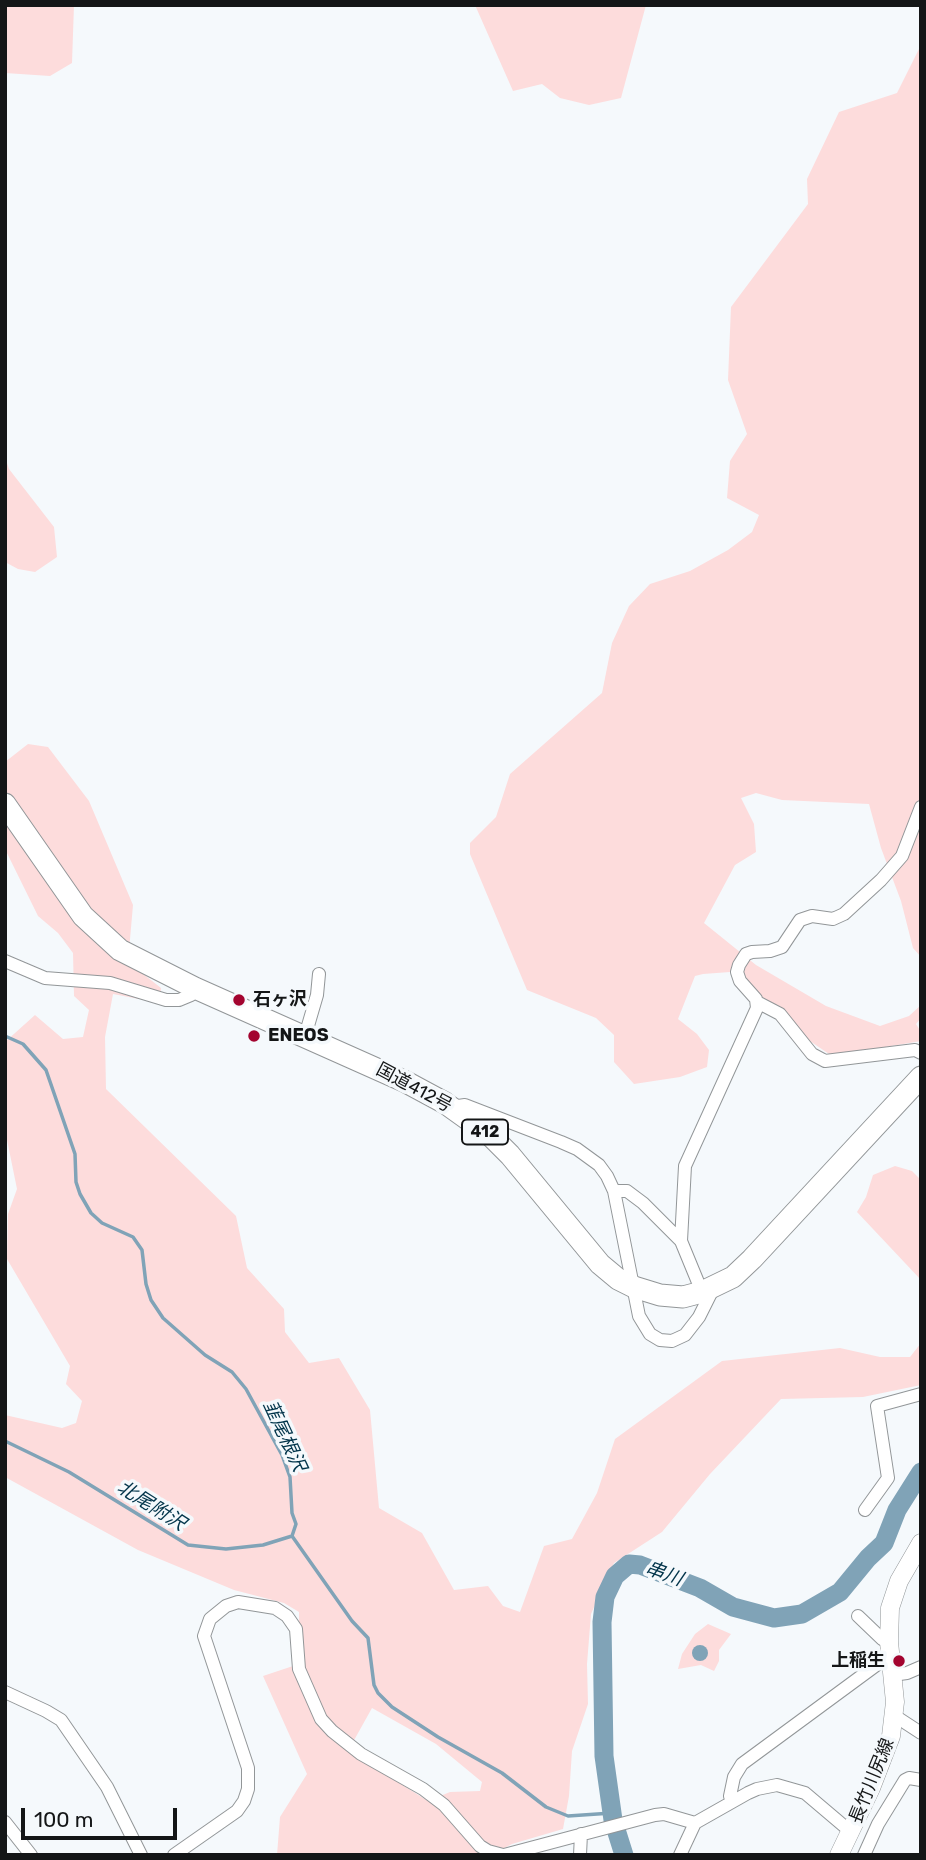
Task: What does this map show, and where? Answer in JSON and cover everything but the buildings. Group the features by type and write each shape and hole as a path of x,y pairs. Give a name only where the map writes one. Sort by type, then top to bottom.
{"highway":[{"name":"国道412号","path":"5,804 83,916 120,950 195,988 406,1082 450,1107 491,1136 510,1155 600,1264 618,1279 660,1295 683,1297 733,1277 921,1077"}],"main road":[{"name":"長竹川尻線","path":"839,1855 886,1754 895,1716 889,1618 894,1593 921,1543"}],"street":[{"path":"681,1241 685,1166 752,1020 757,1002 740,981 737,972 742,959 752,951 770,951 782,947 800,920 812,916 833,919 844,914 881,880 902,856 921,807"},
{"path":"5,961 45,978 110,983 166,1000 178,1000 191,995 195,988"},
{"path":"305,1036 317,995 319,974"},
{"path":"757,1002 780,1014 812,1054 825,1062 915,1051 921,1053"},
{"path":"450,1107 465,1105 577,1149 599,1165 614,1191 639,1316 644,1326 660,1340 672,1341 685,1335 699,1317 708,1289 681,1241 627,1191 614,1191"},
{"path":"865,1510 888,1478 877,1406 921,1394"},
{"path":"174,1855 237,1811 248,1789 248,1768 204,1636 210,1619 226,1606 238,1602 275,1608 287,1616 296,1629 299,1669 321,1719 332,1731 361,1754 423,1789 444,1805 488,1852 504,1855 636,1819 664,1814 695,1823"},
{"path":"733,1802 730,1796 734,1777 742,1765 890,1648 858,1616"},
{"path":"892,1675 921,1667"},
{"path":"5,1692 61,1720 107,1787 141,1855"},
{"path":"895,1716 921,1733"},
{"path":"864,1855 878,1824 905,1780 921,1780"},
{"path":"680,1855 695,1823 757,1789 785,1786 804,1793 851,1832"},
{"path":"5,1822 31,1855"},
{"path":"580,1834 580,1855"}],"shaded area":[{"path":"5,5 74,5 72,63 50,76 5,73"},
{"path":"475,5 646,5 621,98 589,105 560,98 542,84 513,91"},
{"path":"921,45 921,957 913,948 901,901 881,848 869,804 782,800 756,793 741,798 754,824 756,852 735,865 704,923 756,965 826,1006 880,1026 909,1016 921,1005 921,1018 916,1024 921,1032 921,1041 832,1056 770,1014 758,995 730,972 703,974 695,976 678,1019 697,1034 709,1050 707,1067 680,1077 634,1084 614,1062 614,1035 596,1018 527,990 470,854 470,843 496,817 510,774 602,693 612,643 629,606 650,584 690,571 728,550 752,532 759,515 727,498 730,461 747,434 728,380 731,307 808,204 807,179 839,112 897,93"},
{"path":"5,457 9,469 54,527 57,557 35,572 18,569 5,562"},
{"path":"28,744 48,747 89,801 133,905 128,962 161,988 160,1003 113,994 105,1037 106,1089 236,1216 247,1268 284,1309 285,1332 309,1363 339,1358 370,1410 379,1508 422,1533 454,1590 488,1586 503,1606 520,1612 544,1546 572,1539 597,1493 615,1439 722,1361 840,1348 880,1357 910,1357 921,1343 921,1385 863,1397 781,1399 710,1474 662,1532 614,1563 591,1614 587,1664 588,1704 572,1751 569,1796 563,1829 512,1844 491,1855 277,1855 280,1817 307,1774 263,1676 299,1664 299,1612 284,1603 234,1590 138,1550 5,1477 5,1415 62,1428 76,1423 82,1401 66,1384 70,1366 7,1259 8,1214 17,1189 5,1130 5,1042 35,1015 63,1039 83,1037 89,1010 74,996 73,953 58,933 38,916 5,849 5,762","holes":["372,1708 436,1744 482,1782 480,1791 450,1792 428,1801 348,1751"]},
{"path":"895,1166 912,1171 921,1180 921,1280 857,1212 866,1197 873,1175"},
{"path":"708,1624 731,1634 719,1650 719,1661 714,1671 701,1665 678,1669 682,1654 695,1634"}],"water":[{"path":"697,1645 703,1645 708,1653 706,1659 697,1661 692,1656 692,1650"}],"waterway":[{"name":"韮尾根沢","path":"5,1036 23,1044 46,1070 75,1154 76,1182 91,1213 102,1223 133,1237 142,1250 151,1300 163,1318 205,1355 232,1372 246,1389 282,1455 290,1477 292,1513 296,1524 292,1536"},
{"name":"北尾附沢","path":"5,1441 69,1472 188,1545 226,1549 263,1545 292,1536"},
{"name":"串川","path":"624,1855 613,1820 604,1756 602,1622 605,1597 615,1576 629,1564 640,1565 700,1588 733,1607 774,1618 802,1614 840,1592 884,1543 897,1510 921,1472"},
{"name":"韮尾根沢","path":"292,1536 352,1621 368,1638 374,1685 392,1707 502,1773 546,1807 568,1816 612,1813"}],"place":[{"name":"石ヶ沢","path":"239,1000"},
{"name":"ENEOS","path":"254,1036"},
{"name":"上稲生","path":"899,1661"}]}
